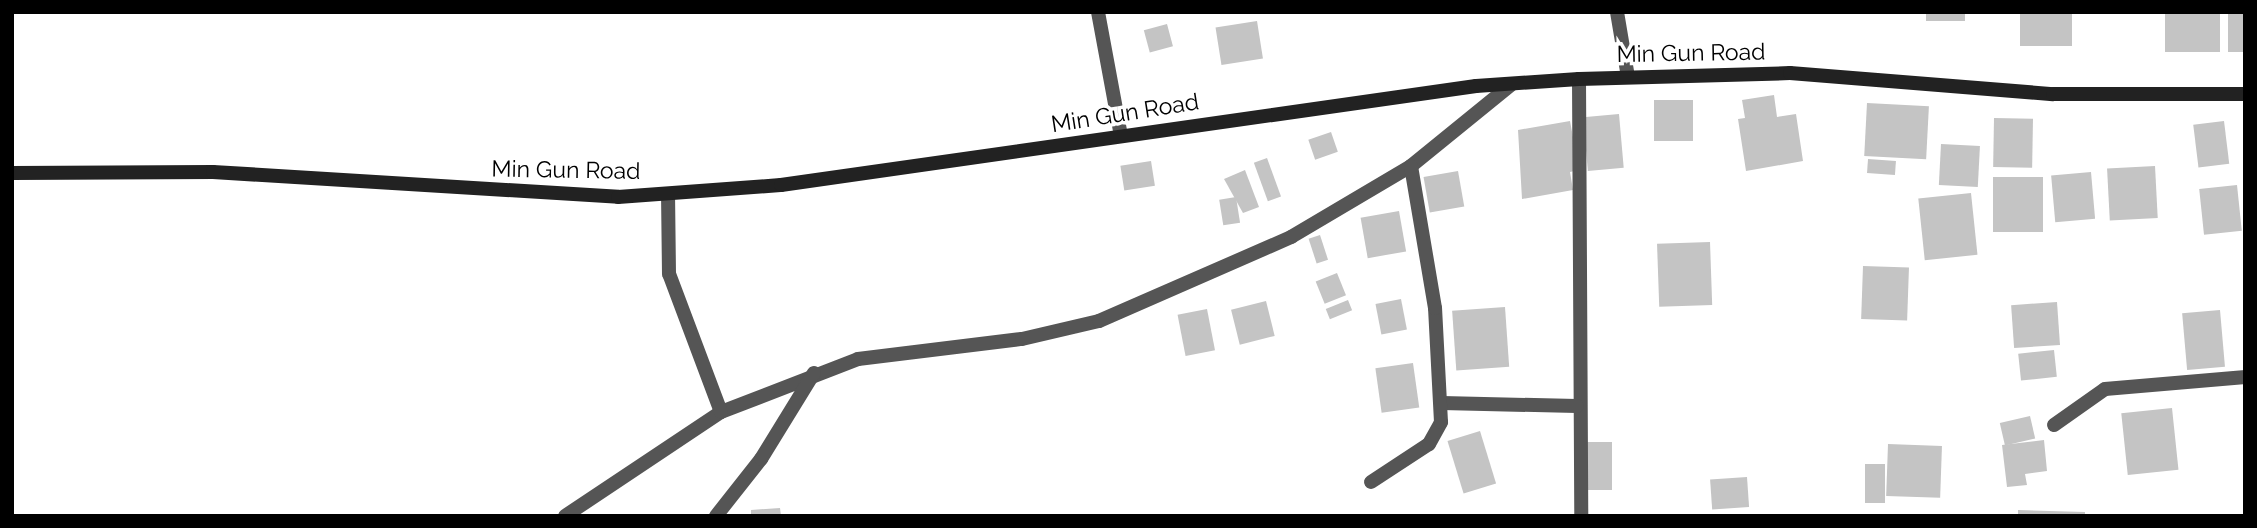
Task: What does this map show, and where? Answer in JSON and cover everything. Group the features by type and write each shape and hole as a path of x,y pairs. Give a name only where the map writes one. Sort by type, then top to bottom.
{"street":[{"path":"1098,12 1121,136"},
{"path":"1617,12 1628,76"},
{"name":"Min Gun Road","path":"12,173 175,171 530,196 668,194 882,173 1121,136 1512,84 1579,79 1790,73 2053,94 2245,94"},
{"path":"1579,79 1577,406 1581,516"},
{"path":"565,516 721,412 814,373 858,359 1022,339 1099,321 1291,237 1411,166 1512,84"},
{"path":"1371,482 1429,444 1442,402 1425,226 1411,166"},
{"path":"668,194 669,274 721,412"},
{"path":"716,516 761,459 814,373"},
{"path":"2054,425 2105,389 2245,377"},
{"path":"1442,402 1577,406"}],"building":[{"path":"1926,12 1965,12 1965,21 1926,21"},
{"path":"2020,12 2072,12 2072,46 2020,46"},
{"path":"2165,12 2220,12 2220,52 2165,52"},
{"path":"2228,12 2245,12 2245,52 2228,52"},
{"path":"1257,21 1263,59 1221,65 1216,28"},
{"path":"1167,24 1173,46 1150,52 1144,30"},
{"path":"1774,95 1777,117 1796,114 1803,161 1746,171 1738,119 1745,118 1742,100"},
{"path":"1654,100 1693,100 1693,141 1654,141"},
{"path":"1867,103 1929,106 1926,159 1864,156"},
{"path":"1619,114 1624,168 1588,171 1583,117"},
{"path":"1994,118 2033,119 2032,168 1993,167"},
{"path":"1570,121 1579,170 1570,172 1573,190 1522,199 1518,130"},
{"path":"2224,121 2229,164 2198,167 2193,125"},
{"path":"1331,132 1338,152 1315,160 1308,140"},
{"path":"1941,144 1980,146 1978,187 1939,185"},
{"path":"1267,158 1281,197 1268,201 1254,163"},
{"path":"1868,159 1896,161 1895,175 1867,173"},
{"path":"1151,161 1155,186 1124,191 1120,166"},
{"path":"2155,166 2158,218 2110,220 2107,169"},
{"path":"1245,170 1259,207 1243,213 1224,179"},
{"path":"1458,171 1464,206 1430,213 1424,177"},
{"path":"2091,172 2095,219 2055,222 2051,175"},
{"path":"1993,177 2043,177 2043,232 1993,232"},
{"path":"2237,185 2242,231 2204,235 2199,189"},
{"path":"1971,193 1977,255 1925,260 1918,199"},
{"path":"1236,197 1240,223 1223,225 1219,200"},
{"path":"1399,211 1406,251 1368,258 1361,218"},
{"path":"1320,235 1328,260 1317,263 1309,239"},
{"path":"1710,242 1712,305 1659,307 1657,244"},
{"path":"1863,266 1909,268 1907,321 1861,319"},
{"path":"1337,273 1346,295 1325,304 1316,282"},
{"path":"1401,299 1407,329 1381,334 1375,304"},
{"path":"1348,300 1352,310 1330,319 1326,309"},
{"path":"1266,301 1275,336 1240,345 1231,310"},
{"path":"2057,302 2060,345 2014,348 2011,305"},
{"path":"1505,307 1509,367 1456,371 1452,311"},
{"path":"1207,309 1215,350 1186,356 1178,315"},
{"path":"2220,310 2225,367 2187,370 2182,313"},
{"path":"2054,350 2057,377 2021,381 2018,354"},
{"path":"1413,363 1419,408 1382,413 1375,368"},
{"path":"2172,408 2178,470 2128,475 2121,413"},
{"path":"2030,416 2035,438 2005,445 2000,423"},
{"path":"1480,431 1496,484 1464,494 1447,441"},
{"path":"2044,440 2047,471 2025,474 2027,485 2007,487 2002,445"},
{"path":"1579,442 1612,442 1612,490 1579,490"},
{"path":"1888,444 1942,446 1940,498 1886,496"},
{"path":"1865,464 1885,464 1885,503 1865,503"},
{"path":"1747,477 1749,507 1712,510 1710,480"},
{"path":"780,508 781,516 751,516 751,510"},
{"path":"2018,510 2085,512 2085,516 2018,516"}]}
